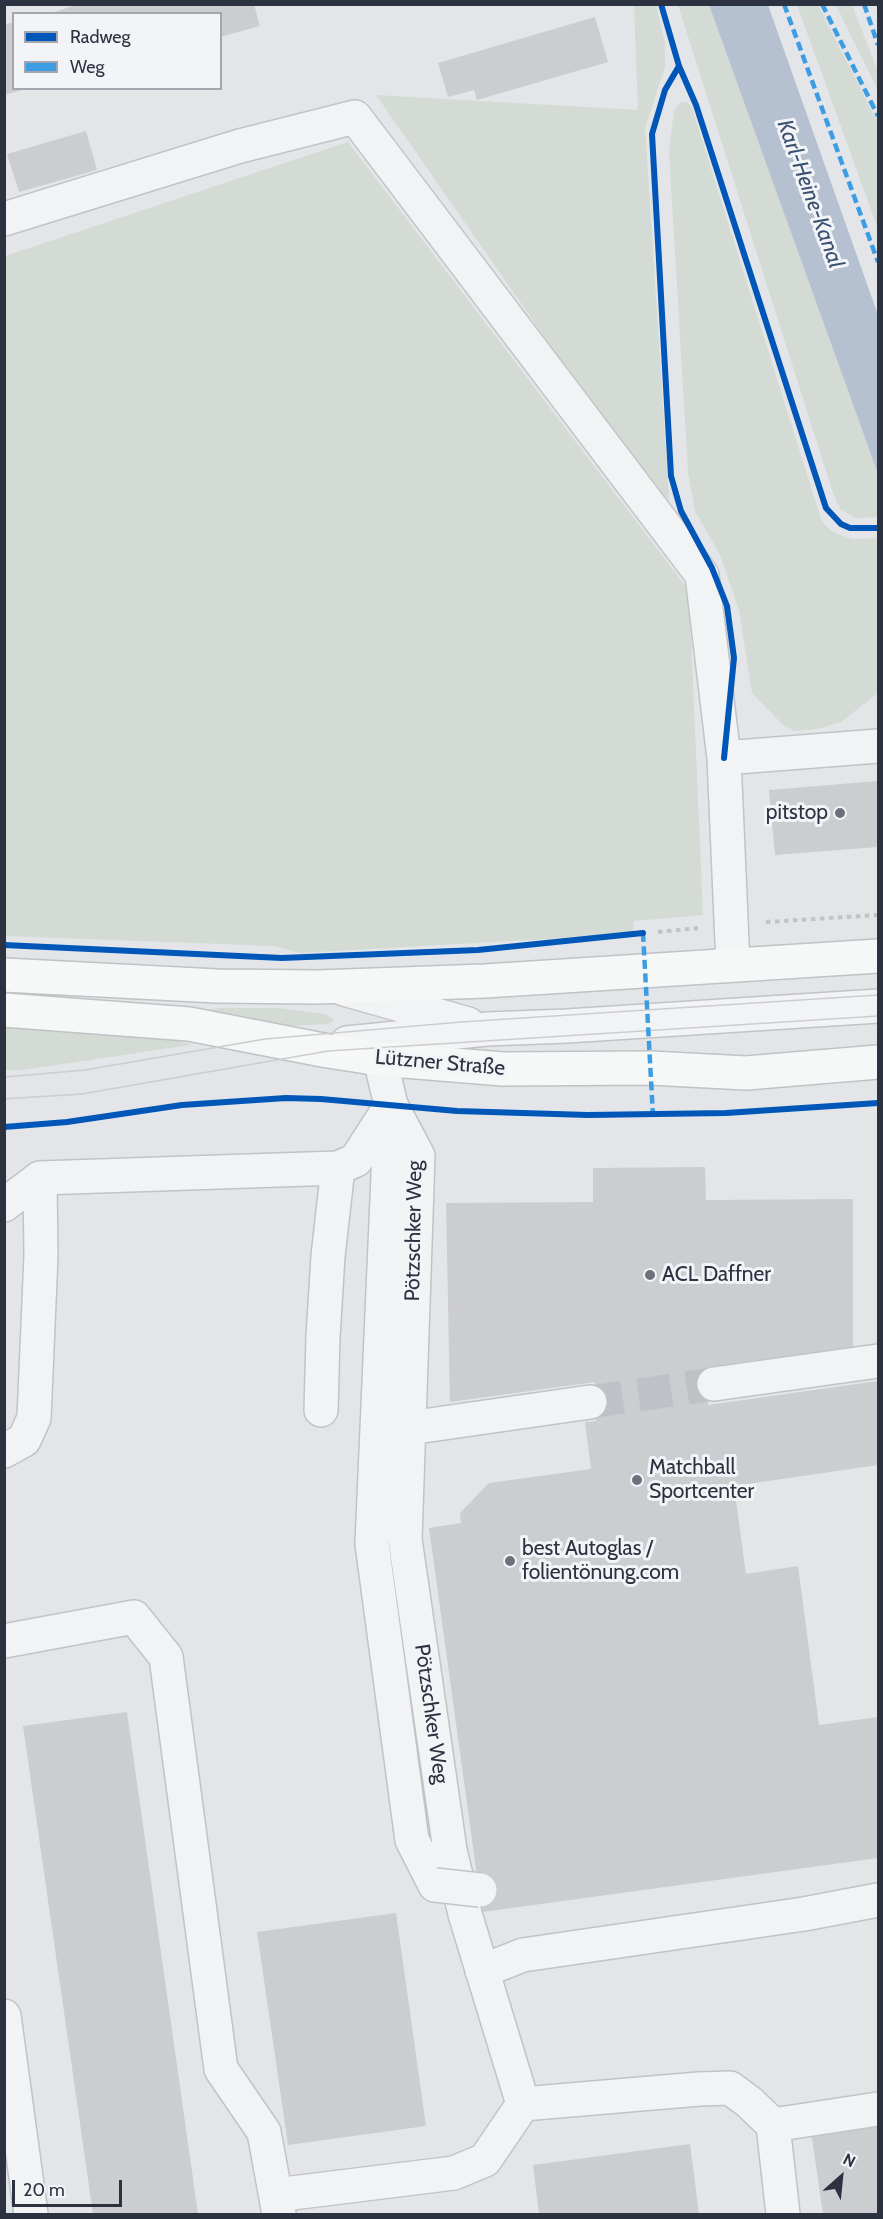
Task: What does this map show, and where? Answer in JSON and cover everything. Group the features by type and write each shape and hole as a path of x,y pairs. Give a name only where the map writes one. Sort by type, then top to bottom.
{"main road":[{"path":"4,975 217,986 334,986 485,981 879,956"},
{"name":"Lützner Straße","path":"4,1010 189,1024 380,1059 503,1069 650,1068 746,1073 879,1062"}],"lane":[{"path":"4,219 240,146 355,117 702,575 724,758 733,965"},
{"path":"724,758 879,746"},
{"path":"334,986 487,1029"},
{"path":"306,1047 487,1029 879,1006"},
{"name":"Pötzschker Weg","path":"380,1059 391,1105 418,1156 405,1539 450,1850 465,1914 523,2104"},
{"path":"4,1205 40,1178 338,1168 356,1160 391,1105"},
{"path":"391,1105 372,1544 412,1840 435,1885 480,1890"},
{"path":"321,1410 327,1256 338,1168"},
{"path":"4,1451 24,1440 34,1418 40,1256 40,1178"},
{"path":"714,1384 879,1360"},
{"path":"409,1428 590,1402"},
{"path":"4,1641 134,1617 166,1658 221,2070 264,2132 278,2205 454,2173 485,2160 523,2104 730,2088 773,2125 783,2214"},
{"path":"482,1971 523,1955 804,1914 879,1900"},
{"path":"4,2016 31,2214"},
{"path":"773,2125 879,2109"}],"shaded area":[{"path":"634,5 656,5 665,44 665,67 645,128 669,497 665,510 376,95 638,110"},
{"path":"678,5 709,5 878,474 878,517 856,518 840,509 832,490"},
{"path":"797,5 818,5 878,123 878,229"},
{"path":"836,5 852,5 878,71 878,91"},
{"path":"680,102 688,103 692,108 822,522 830,530 853,539 878,538 878,693 841,722 817,729 794,731 783,725 752,693 739,610 720,555 695,511 688,472 669,151 674,111"},
{"path":"348,142 689,591 703,915 634,921 633,934 300,953 274,946 5,936 5,256"},
{"path":"279,1008 324,1014 334,1019 329,1024 286,1026 208,1010"},
{"path":"5,1027 153,1037 178,1040 191,1045 22,1070 5,1070"}],"water":[{"name":"Karl-Heine-Kanal","path":"709,5 768,5 878,315 878,474"}],"building":[{"path":"79,4 254,4 260,26 222,36 222,12 55,12"},
{"path":"595,17 608,62 477,100 474,90 448,97 438,63"},
{"path":"12,23 12,90 22,90 4,95 4,25"},
{"path":"86,131 97,170 19,192 7,154"},
{"path":"878,781 878,847 775,855 769,790"},
{"path":"705,1167 706,1200 853,1199 853,1347 707,1367 708,1405 878,1381 878,1465 734,1486 746,1574 798,1566 819,1725 878,1717 878,1858 482,1912 429,1528 461,1523 460,1513 489,1483 591,1469 585,1422 596,1421 595,1382 450,1402 446,1203 593,1202 593,1168"},
{"path":"127,1712 198,2214 93,2214 23,1726"},
{"path":"396,1913 426,2126 288,2145 257,1932"},
{"path":"878,2122 878,2214 823,2214 811,2131"},
{"path":"690,2144 699,2214 539,2214 533,2165"}],"tunnel":[{"path":"590,1402 714,1384"}],"tram line":[{"path":"4,1077 85,1070 265,1039 461,1022 878,995"},
{"path":"4,1099 82,1094 328,1051 878,1016"}],"marked path":[{"path":"784,4 878,262"},
{"path":"822,4 878,116"},
{"path":"864,4 878,45"},
{"path":"643,933 653,1116"}],"cycle path":[{"path":"661,4 679,66 696,105 826,508 841,524 850,528 878,528"},
{"path":"679,66 665,90 652,134 671,476 681,511 712,568 727,606 734,658 724,758"},
{"path":"4,945 282,958 478,950 643,933"},
{"path":"4,1127 67,1122 182,1105 286,1098 457,1111 588,1115 726,1113 878,1103"}],"place":[{"name":"pitstop","path":"840,813"},
{"name":"ACL Daffner","path":"650,1275"},
{"name":"Matchball Sportcenter","path":"637,1480"},
{"name":"best Autoglas / folientönung.com","path":"510,1561"}]}
